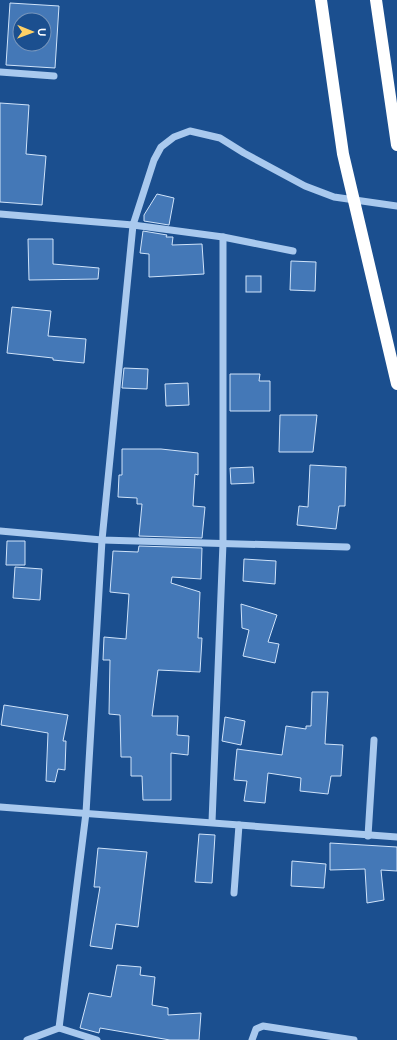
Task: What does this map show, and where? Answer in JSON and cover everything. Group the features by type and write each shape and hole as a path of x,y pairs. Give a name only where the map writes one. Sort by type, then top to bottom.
{"highway":[{"path":"321,0 343,154 397,384"},
{"path":"376,0 397,145"}],"street":[{"path":"0,72 54,76"},
{"path":"59,1028 86,813 102,540 133,224 154,160 162,147 174,137 190,130 220,138 244,153 305,186 334,197 397,206"},
{"path":"0,214 133,224 223,237 293,251"},
{"path":"212,822 223,543 223,237"},
{"path":"0,531 102,540 347,547"},
{"path":"368,836 374,740"},
{"path":"0,807 397,837"},
{"path":"234,893 239,825"},
{"path":"252,1040 256,1029 263,1026 354,1040"},
{"path":"27,1040 59,1028 97,1040"}],"building":[{"path":"10,3 59,6 55,68 6,65"},
{"path":"0,103 29,105 26,154 46,156 42,205 0,202"},
{"path":"157,194 174,198 169,225 144,221 144,215"},
{"path":"143,231 167,235 166,237 173,237 172,245 202,244 204,274 149,277 149,254 140,253"},
{"path":"28,239 53,239 53,264 99,268 98,279 29,280"},
{"path":"291,261 316,262 315,291 290,290"},
{"path":"246,276 261,276 261,292 246,292"},
{"path":"12,307 51,311 48,336 86,339 84,363 7,353"},
{"path":"124,368 148,369 147,389 122,388"},
{"path":"230,374 260,374 259,381 270,381 270,411 230,411"},
{"path":"188,383 189,405 166,406 165,384"},
{"path":"280,415 317,415 313,452 279,452"},
{"path":"122,449 161,449 198,453 198,475 195,474 193,506 205,507 202,538 139,536 142,504 137,504 137,498 118,497 119,475 122,475"},
{"path":"310,465 346,467 345,506 339,506 336,529 297,525 299,506 308,507"},
{"path":"253,467 254,483 231,484 230,468"},
{"path":"7,541 25,541 25,565 6,565"},
{"path":"139,546 202,548 201,579 172,577 171,583 200,592 198,638 202,638 200,672 158,670 152,716 178,716 177,735 189,736 188,755 171,753 171,800 143,800 142,776 131,776 131,757 121,757 120,715 109,714 110,660 103,660 104,637 126,639 129,594 110,592 113,551 138,552"},
{"path":"244,559 276,561 275,584 243,581"},
{"path":"15,567 42,569 40,600 13,598"},
{"path":"241,604 277,615 268,642 279,644 275,663 243,656 249,630 242,628"},
{"path":"312,692 328,692 325,744 343,745 341,776 331,776 328,794 300,791 301,778 268,773 265,803 244,801 247,781 234,780 237,749 282,755 286,726 306,729 306,726 311,726"},
{"path":"4,705 68,715 63,741 66,741 65,770 58,769 55,782 46,781 48,733 1,725"},
{"path":"225,717 245,721 241,745 222,741"},
{"path":"199,834 215,835 212,883 195,882"},
{"path":"330,843 397,847 397,871 381,870 384,900 367,903 365,869 330,870"},
{"path":"98,848 147,852 138,927 116,924 112,949 90,946 100,887 94,887"},
{"path":"292,861 326,864 324,888 291,886"},
{"path":"117,965 141,967 140,975 155,977 152,1005 168,1008 168,1015 201,1013 199,1040 170,1040 100,1028 99,1033 80,1028 89,993 111,997"}]}
